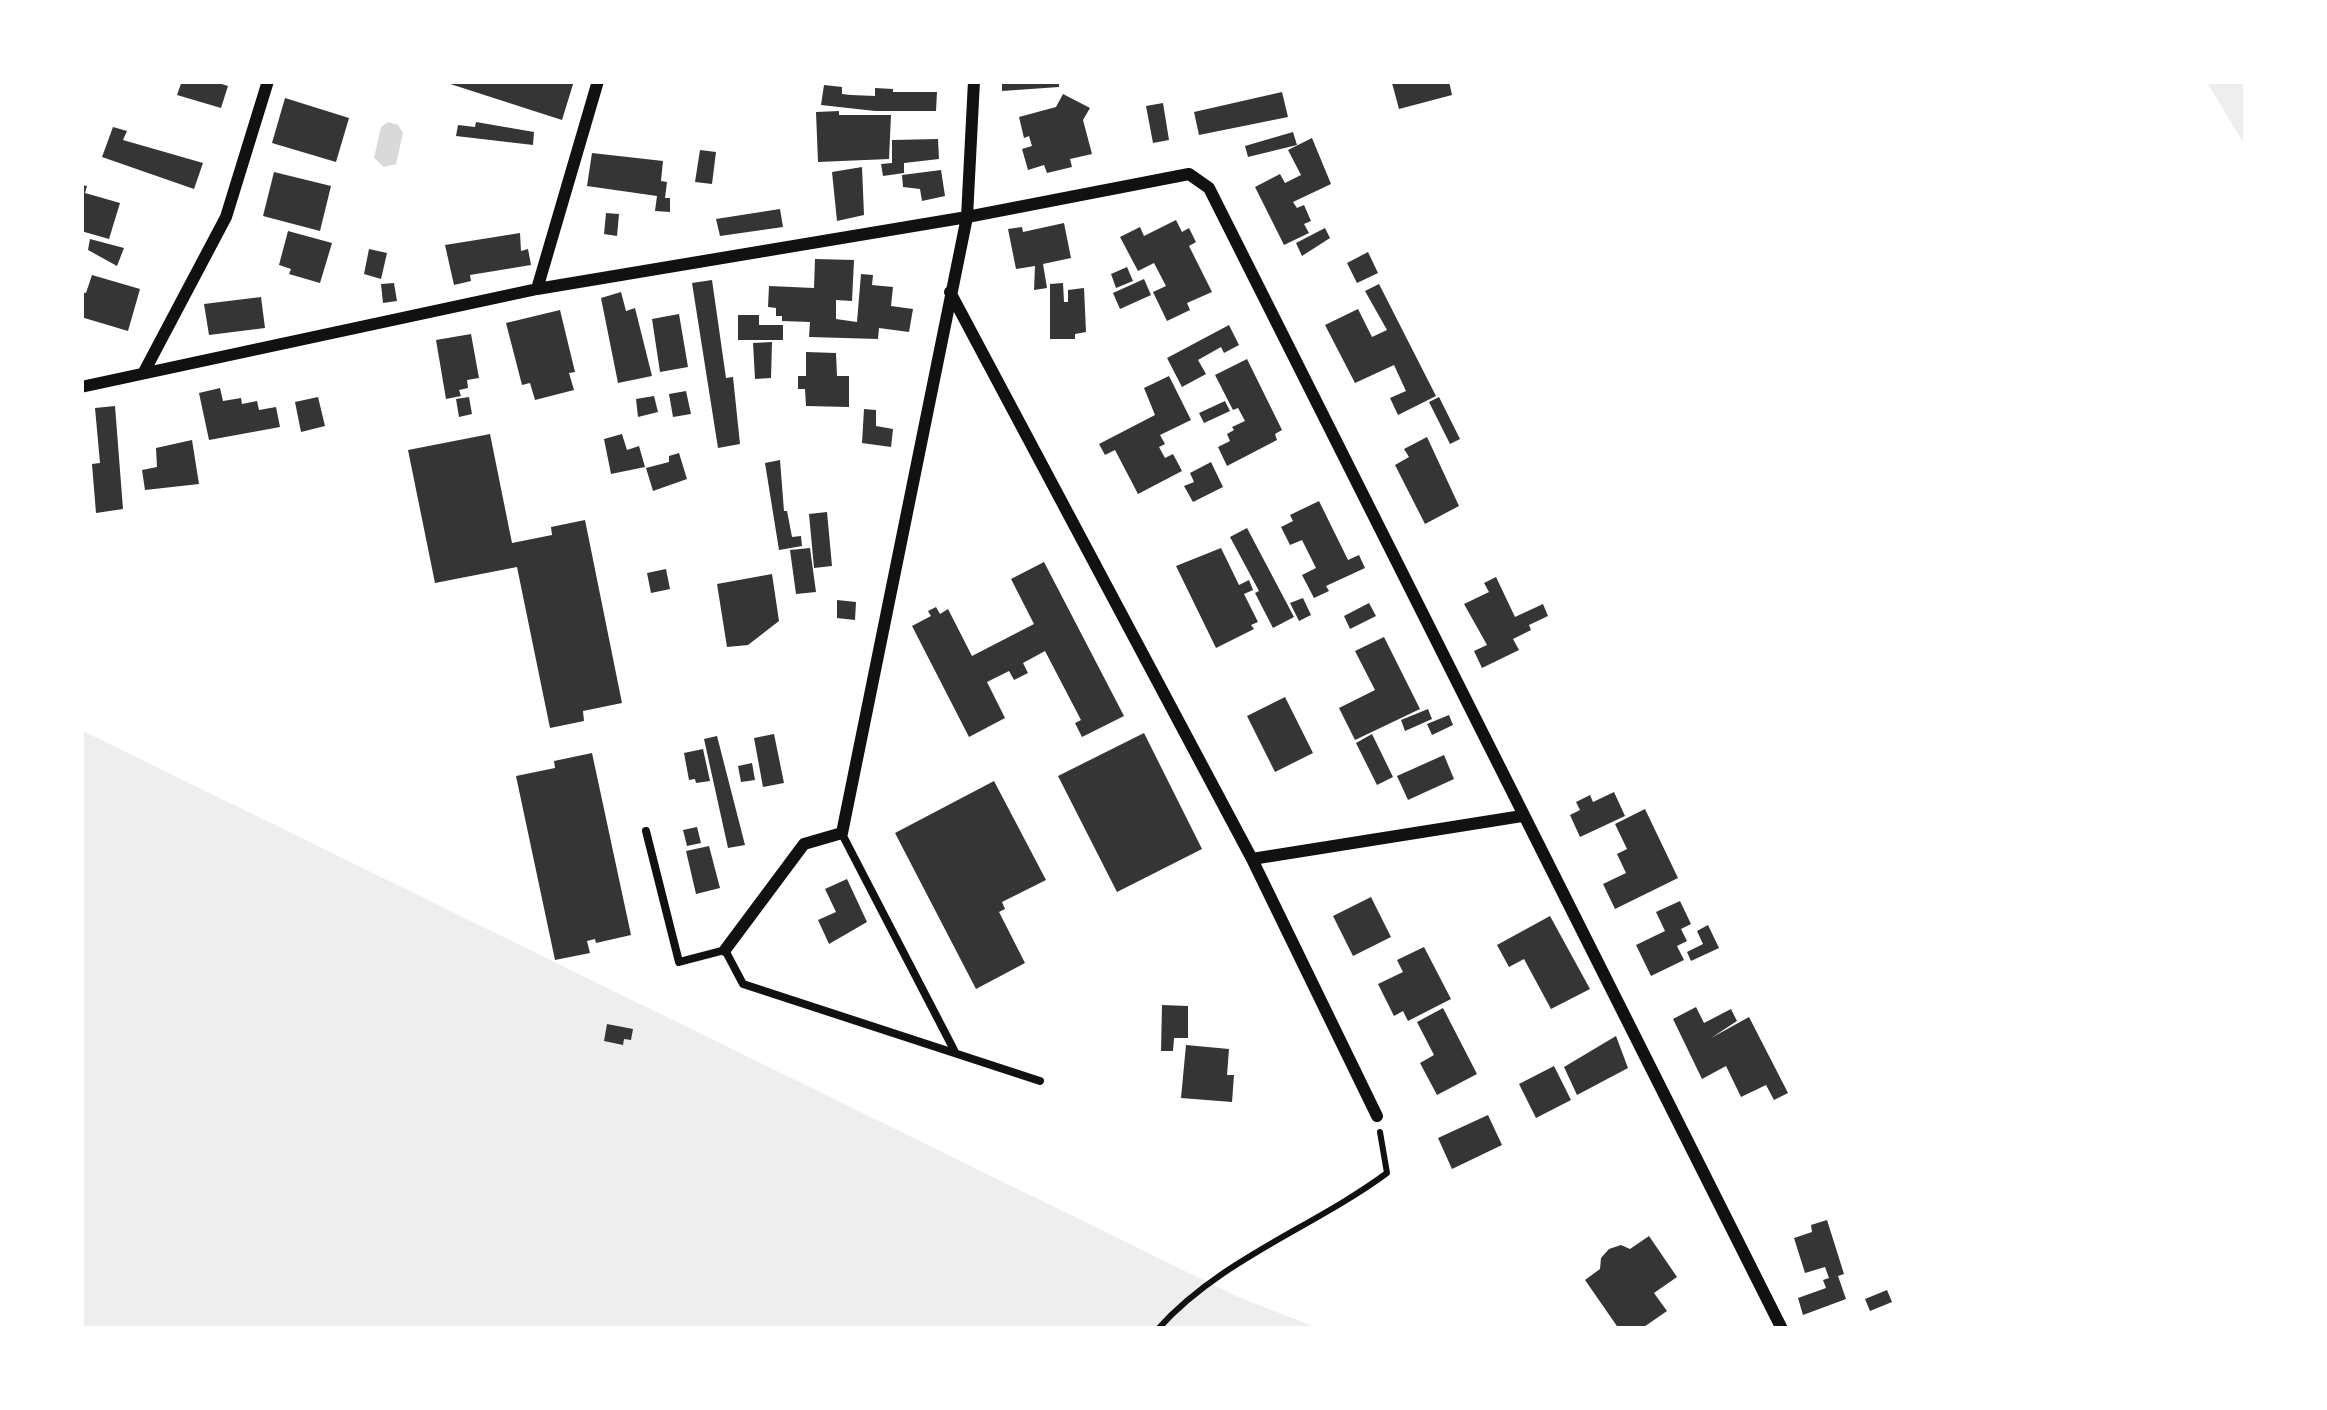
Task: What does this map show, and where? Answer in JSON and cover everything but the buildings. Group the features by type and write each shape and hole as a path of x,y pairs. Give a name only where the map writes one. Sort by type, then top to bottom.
{"street":[{"path":"144,372 226,218 268,81"},
{"path":"537,289 598,81"},
{"path":"725,950 804,844 842,833 967,217 974,81"},
{"path":"81,387 537,289 967,217 1189,174 1209,188 1782,1329"},
{"path":"950,292 1252,859 1377,1116"},
{"path":"1252,859 1522,816"}],"lane":[{"path":"646,831 679,962 725,950 743,984 1040,1081"},
{"path":"842,833 954,1051"}],"path":[{"path":"1158,1329 1210,1282 1346,1204 1387,1173 1377,1116"}],"shaded area":[{"path":"2206,81 2246,81 2246,147"},
{"path":"388,122 403,133 396,164 384,167 374,158 381,127"},
{"path":"81,730 1236,1296 1320,1329 81,1329"}]}
